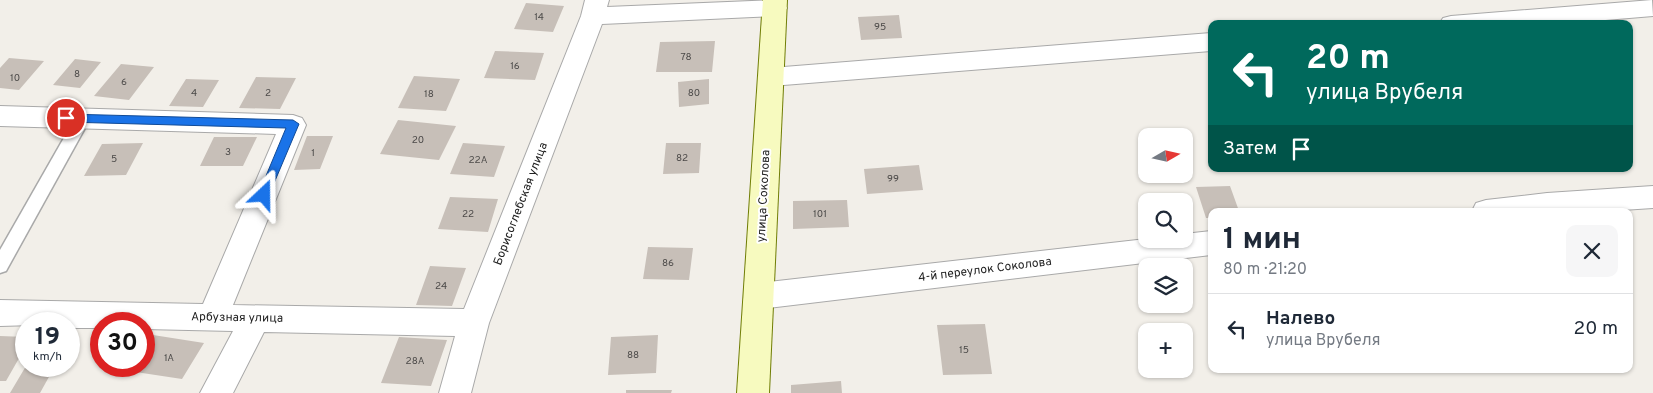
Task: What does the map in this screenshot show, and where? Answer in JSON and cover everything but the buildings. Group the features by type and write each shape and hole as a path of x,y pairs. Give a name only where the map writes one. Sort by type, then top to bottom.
{"main road":[{"name":"улица Соколова","path":"753,393 775,4"}],"street":[{"path":"595,8 775,4"},
{"name":"Борисоглебская улица","path":"455,393 474,323 595,8"},
{"path":"1502,20 1653,8"},
{"path":"770,76 1208,42"},
{"path":"0,116 293,124 212,318"},
{"path":"1512,208 1653,197"},
{"name":"4-й переулок Соколова","path":"759,296 1208,243"},
{"name":"Арбузная улица","path":"0,313 474,323"},
{"path":"216,393 256,318"}],"lane":[{"path":"0,266 82,119"}],"route":[{"path":"66,118 293,124 264,195"}]}
